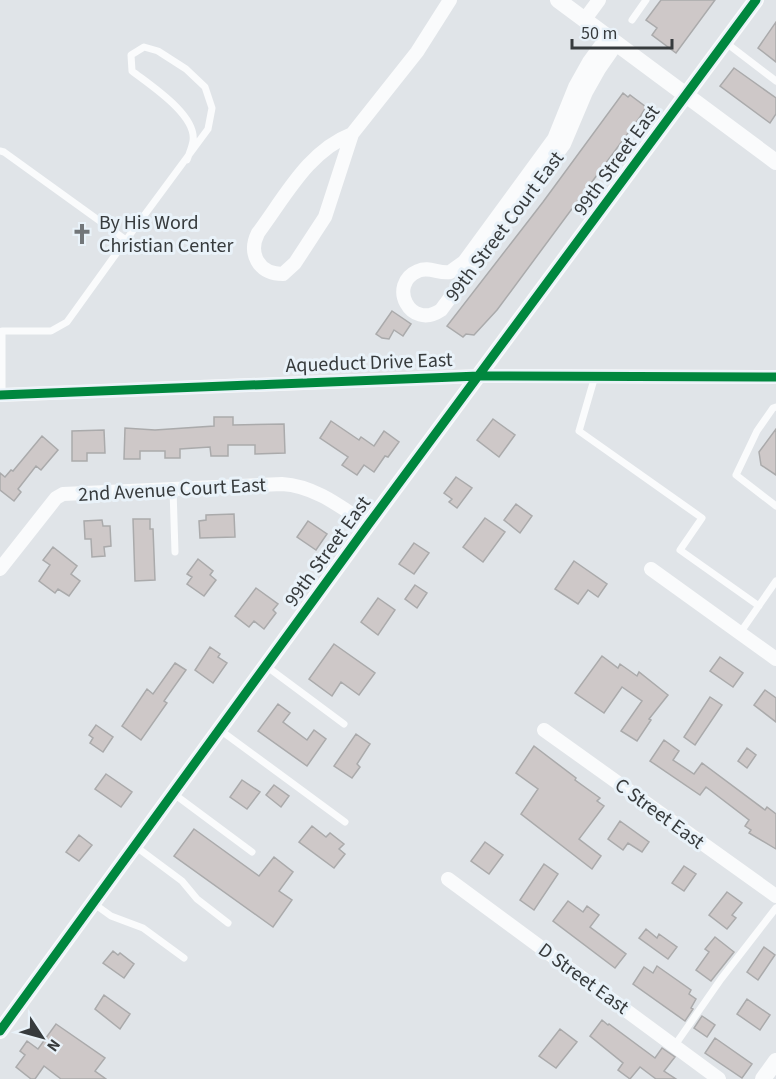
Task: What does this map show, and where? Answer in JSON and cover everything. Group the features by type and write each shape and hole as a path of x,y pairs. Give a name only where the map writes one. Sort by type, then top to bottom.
{"street":[{"path":"351,134 330,144 316,156 258,233 253,251 256,261 268,272 283,274 289,270 318,228 330,203 351,134 417,52 450,0"},
{"path":"558,0 776,162"},
{"path":"585,19 599,0"},
{"name":"99th Street East","path":"0,1031 368,525 756,0"},
{"name":"99th Street Court East","path":"613,39 586,92 564,144 473,269 441,310 424,315 414,312 404,297 403,291 407,279 411,274 423,269 450,272 464,262 554,139 575,87 589,62 613,39"},
{"name":"Aqueduct Drive East","path":"1,395 479,376 776,377"},
{"name":"2nd Avenue Court East","path":"0,568 56,498 63,494 296,485 331,500 368,525"},
{"path":"651,569 776,659"},
{"name":"C Street East","path":"544,730 776,896"},
{"name":"D Street East","path":"448,879 718,1079"},
{"path":"763,1079 776,1061"}],"lane":[{"path":"632,20 646,0"},
{"path":"725,42 776,81"},
{"path":"1,395 1,331 51,331 67,322 187,160 208,129 212,108 205,87 186,69 158,51 144,47 131,55 132,71 186,116 194,140 187,160"},
{"path":"0,151 126,240"},
{"path":"595,376 579,431 702,518 680,550 759,606"},
{"path":"776,407 757,430 736,475 776,506"},
{"path":"173,489 175,552"},
{"path":"740,633 776,581"},
{"path":"266,666 344,724"},
{"path":"220,730 345,822"},
{"path":"173,794 252,852"},
{"path":"135,846 182,881 197,899 228,922"},
{"path":"93,903 111,916 143,928 184,958"},
{"path":"675,1045 721,979 776,908"}],"building":[{"path":"661,0 715,0 676,53 652,35 657,28 646,20"},
{"path":"776,22 776,62 758,48"},
{"path":"734,68 776,98 776,114 770,123 720,86"},
{"path":"623,93 628,97 630,95 646,107 497,310 474,335 466,334 463,337 447,326 543,202"},
{"path":"392,311 411,324 403,336 394,330 389,339 382,338 376,334"},
{"path":"214,417 233,417 233,425 284,424 285,453 255,454 255,445 228,445 228,456 211,456 210,447 180,449 180,458 165,458 165,451 140,451 140,459 124,459 125,428 155,430 214,426"},
{"path":"493,419 515,435 499,457 477,440"},
{"path":"331,421 359,440 361,437 374,446 384,431 399,442 374,472 364,465 357,475 342,465 348,457 320,438"},
{"path":"776,429 776,475 761,465 759,452"},
{"path":"104,430 105,453 87,453 87,461 72,461 72,431"},
{"path":"42,436 58,450 41,470 36,466 18,489 21,492 14,501 0,490 0,473 5,477 11,470 13,471"},
{"path":"456,477 472,488 457,508 449,502 452,499 444,493"},
{"path":"516,504 532,516 520,533 504,520"},
{"path":"234,514 235,537 200,538 199,521 206,520 206,515"},
{"path":"485,518 505,532 483,562 463,547"},
{"path":"133,519 150,519 150,529 153,529 155,580 135,581"},
{"path":"102,520 103,526 110,526 111,546 104,547 105,556 92,557 91,539 85,539 84,521"},
{"path":"308,521 327,534 316,550 297,537"},
{"path":"414,543 429,553 414,574 399,564"},
{"path":"53,547 77,566 71,574 80,581 69,596 58,589 55,593 39,581 50,565 43,560"},
{"path":"198,559 213,571 210,575 216,580 204,596 187,584 192,577 187,574"},
{"path":"574,561 607,584 598,597 588,590 578,604 555,589"},
{"path":"415,585 427,593 417,608 405,599"},
{"path":"256,588 278,604 273,610 276,613 264,629 254,621 249,627 235,616"},
{"path":"378,598 395,610 378,635 361,622"},
{"path":"334,644 375,673 359,695 341,682 332,696 309,679"},
{"path":"210,647 227,663 213,683 195,670"},
{"path":"602,656 618,668 620,664 637,676 639,672 668,695 649,719 651,720 637,741 621,731 642,701 622,687 604,713 575,693"},
{"path":"720,657 743,673 733,687 710,671"},
{"path":"175,663 186,670 164,701 167,703 141,740 122,726 147,689 153,694"},
{"path":"765,690 776,698 776,722 754,705"},
{"path":"710,697 722,705 695,745 684,737"},
{"path":"278,704 290,713 283,722 307,740 314,730 326,739 307,766 258,731"},
{"path":"96,725 113,737 103,752 90,743 93,738 89,735"},
{"path":"356,734 370,744 357,764 360,767 352,778 334,766"},
{"path":"664,740 679,751 673,760 694,774 702,763 765,810 767,807 776,814 776,849 749,833 751,830 745,826 749,820 706,787 700,795 650,761"},
{"path":"534,746 600,798 597,801 604,806 579,839 601,856 592,869 521,814 538,789 516,773"},
{"path":"747,748 756,755 747,768 738,761"},
{"path":"106,774 132,792 121,807 95,789"},
{"path":"242,780 260,792 247,809 230,797"},
{"path":"274,785 289,796 281,807 266,795"},
{"path":"620,821 649,842 642,852 628,843 623,850 608,839"},
{"path":"312,826 326,837 330,833 344,844 339,849 345,854 334,868 299,842"},
{"path":"194,829 259,876 274,857 293,872 279,891 292,900 273,927 174,856"},
{"path":"79,835 92,845 79,861 66,852"},
{"path":"485,842 503,855 489,874 471,861"},
{"path":"544,864 558,874 534,910 520,900"},
{"path":"684,866 696,874 684,891 672,883"},
{"path":"727,892 742,903 732,915 736,918 727,929 709,915"},
{"path":"568,901 583,912 587,906 599,915 590,927 626,954 615,968 553,921"},
{"path":"646,929 657,938 659,934 677,947 668,959 639,938"},
{"path":"715,937 734,952 711,981 696,970 709,952 705,949"},
{"path":"764,947 775,955 758,980 747,972"},
{"path":"113,951 118,955 120,953 134,964 124,978 103,963"},
{"path":"657,966 691,990 689,994 696,999 685,1021 633,984 644,967 653,973"},
{"path":"104,995 130,1014 120,1029 95,1009"},
{"path":"747,999 770,1015 760,1030 737,1014"},
{"path":"702,1016 715,1025 707,1037 694,1028"},
{"path":"602,1020 655,1058 662,1048 675,1057 664,1071 676,1079 656,1079 640,1067 630,1079 618,1070 623,1063 590,1036"},
{"path":"56,1024 105,1058 95,1071 106,1079 61,1079 44,1066 35,1079 31,1079 16,1067 25,1055 20,1051 27,1041 38,1049"},
{"path":"560,1029 577,1042 556,1068 539,1056"},
{"path":"715,1038 752,1064 742,1078 705,1053"}],"cycle path":[{"path":"0,1031 368,525 756,0"},
{"path":"0,395 479,376 776,377"}],"place":[{"name":"By His Word Christian Center","path":"82,234"}]}
